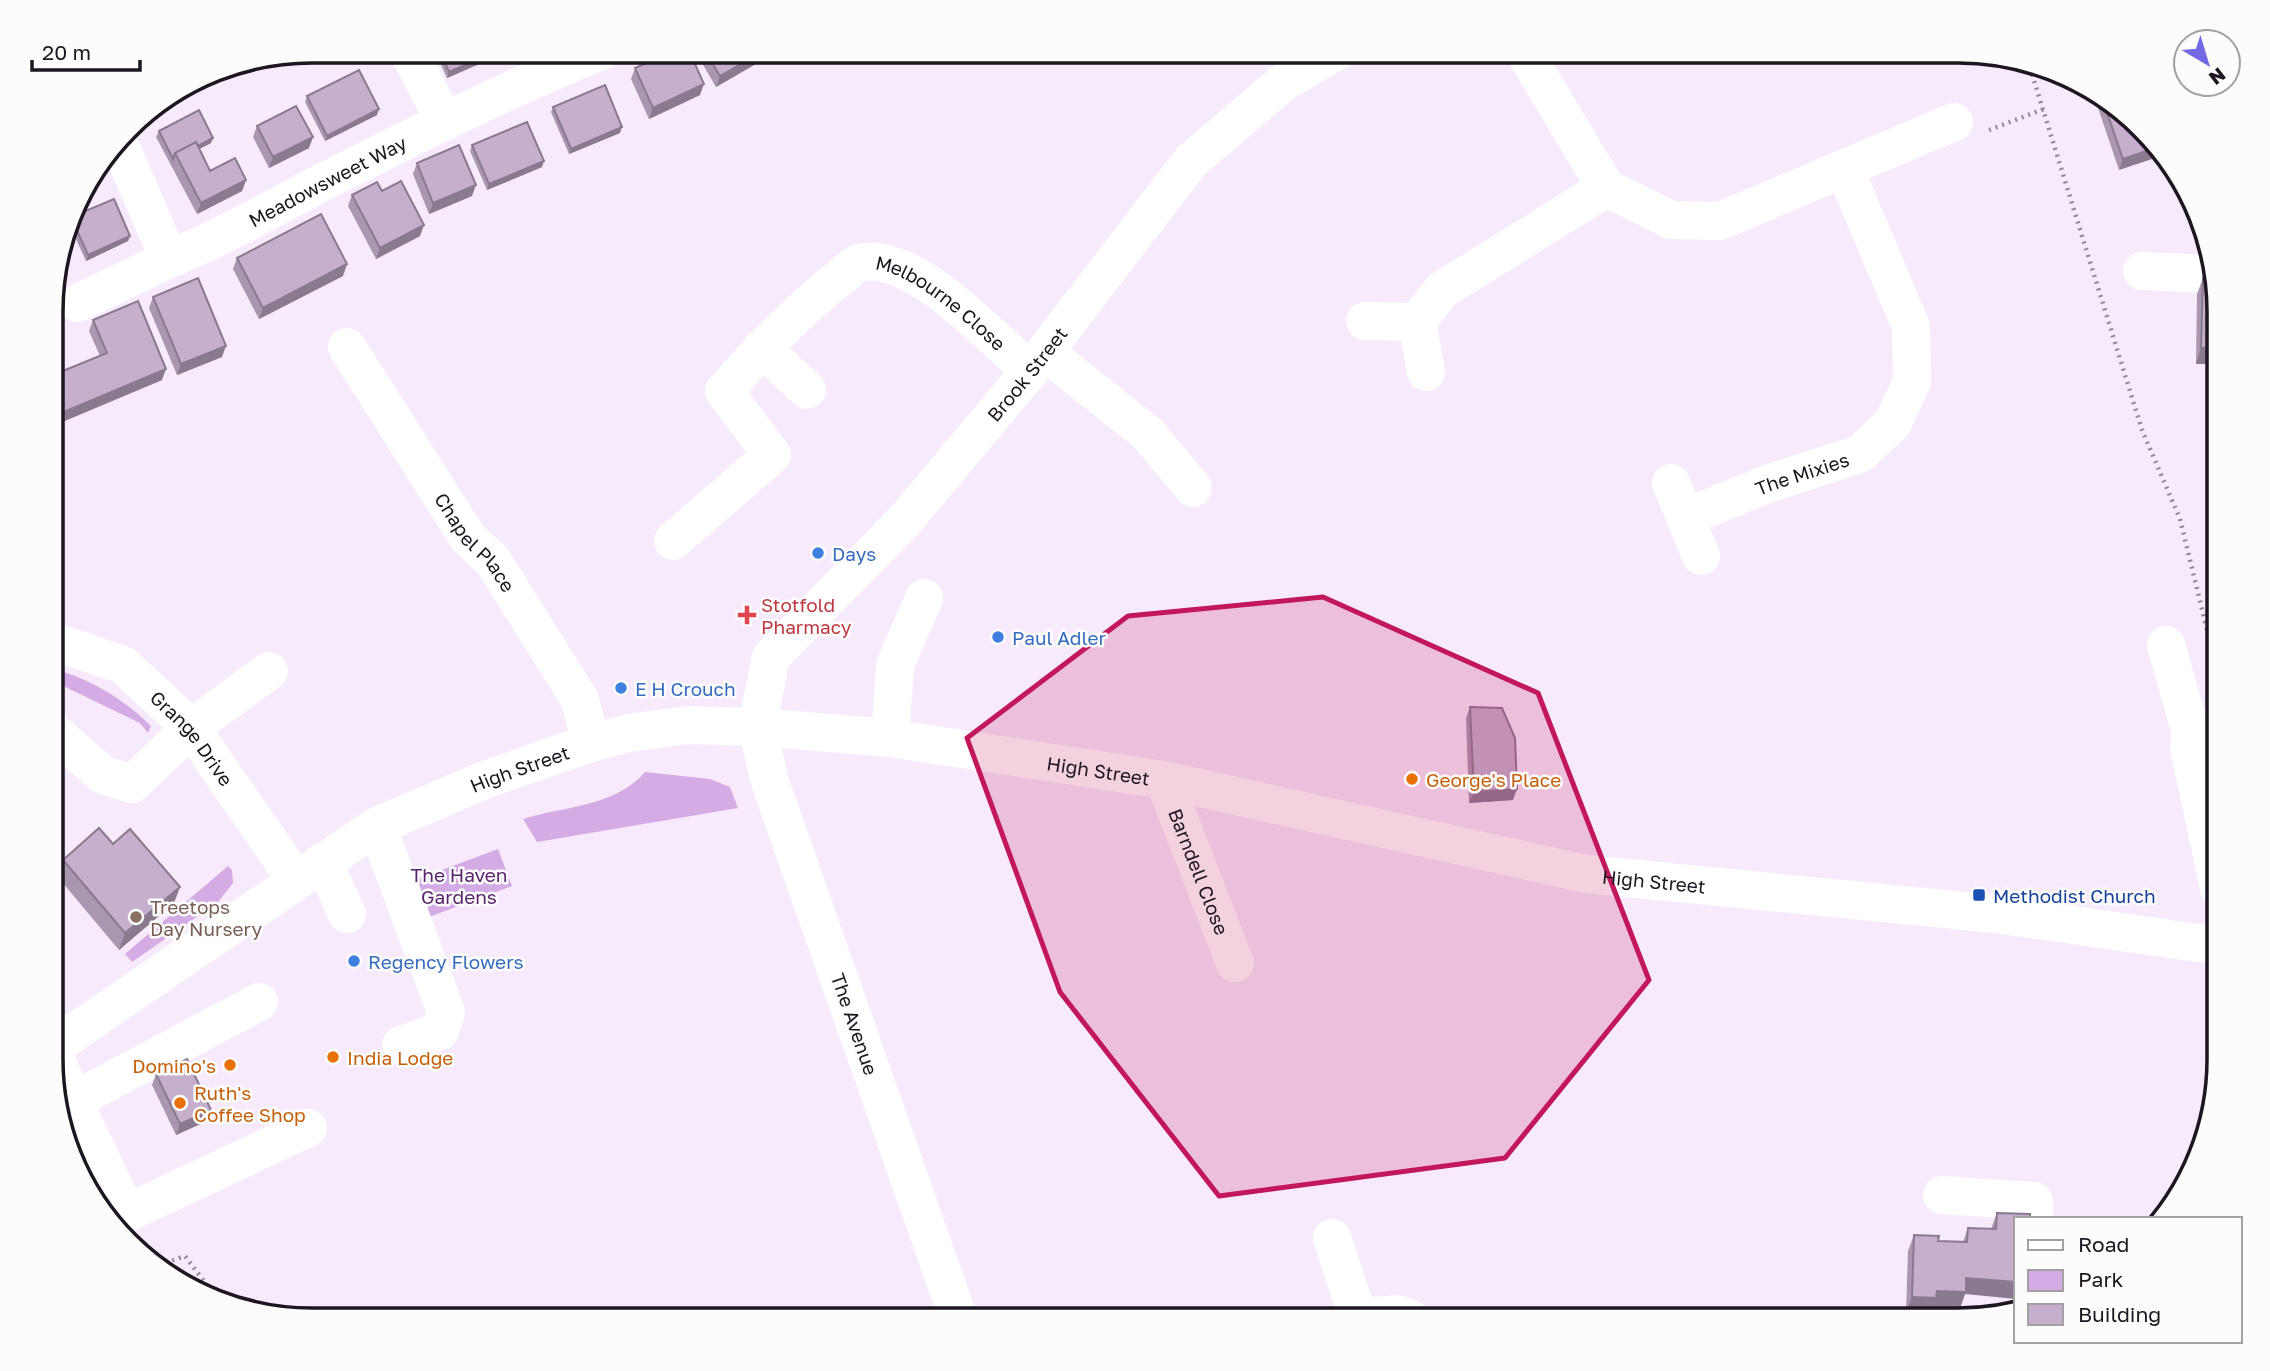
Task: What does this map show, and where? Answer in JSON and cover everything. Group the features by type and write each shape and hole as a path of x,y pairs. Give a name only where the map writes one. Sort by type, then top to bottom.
{"street":[{"path":"414,63 445,122"},
{"name":"Meadowsweet Way","path":"78,303 169,259 213,242 344,171 575,63"},
{"name":"Brook Street","path":"757,727 771,657 906,519 1037,361 1191,161 1284,82 1316,63"},
{"path":"1531,63 1606,188 1671,220 1720,221 1954,122"},
{"path":"122,152 169,259"},
{"name":"The Mixies","path":"1702,556 1679,500 1770,483 1860,454 1893,423 1912,381 1911,327 1845,170"},
{"path":"1426,372 1417,322 1442,290 1606,188"},
{"name":"Melbourne Close","path":"673,541 772,455 724,391 762,348 822,292 859,263 891,265 924,278 1037,361 1148,434 1193,488"},
{"path":"2142,271 2204,275"},
{"path":"1365,321 1417,322"},
{"name":"Chapel Place","path":"347,347 468,538 493,561 580,700 591,743"},
{"path":"762,348 807,390"},
{"path":"890,738 895,665 924,597"},
{"name":"Grange Drive","path":"63,645 123,665 191,728 347,914"},
{"path":"2166,645 2191,733 2189,748 2207,831"},
{"path":"63,740 103,775 132,784 191,728 269,671"},
{"name":"High Street","path":"63,1042 377,825 487,779 591,743 628,733 688,725 757,727 890,738 1164,780 1586,874 1996,914 2207,944"},
{"name":"The Avenue","path":"757,727 770,782 955,1308"},
{"name":"Barndell Close","path":"1164,780 1235,963"},
{"path":"377,825 446,1013 440,1031 401,1045"},
{"path":"73,1101 259,1002"},
{"path":"64,1078 127,1213 308,1128"},
{"path":"1942,1195 2034,1201 2034,1217"},
{"path":"1332,1238 1355,1308"}],"path":[{"path":"2032,74 2143,430 2180,519 2206,627"},
{"path":"1954,122 1973,136 2043,109"},
{"path":"168,1262 186,1256 206,1284"}],"highlighted area":[{"path":"1323,597 1538,693 1649,980 1505,1158 1219,1196 1060,992 967,738 1128,616"}],"green space":[{"path":"63,672 118,698 151,726 148,733 140,723 63,686"},
{"path":"645,772 710,779 730,787 738,808 537,842 523,819 604,799 633,784"},
{"name":"The Haven Gardens","path":"498,849 512,886 421,920 407,883"},
{"path":"228,866 232,870 233,883 218,902 132,962 125,954"}],"building":[{"path":"445,63 470,63 449,72"},
{"path":"646,63 694,63 704,84 653,108 635,68"},
{"path":"712,63 742,63 720,76"},
{"path":"359,70 379,109 327,136 307,96"},
{"path":"605,85 622,127 571,149 553,107"},
{"path":"296,106 313,137 273,157 257,126"},
{"path":"199,110 213,138 198,146 196,142 175,153 173,159 159,131"},
{"path":"2107,112 2147,151 2123,159"},
{"path":"527,122 544,161 489,184 472,145"},
{"path":"196,142 210,171 235,158 246,180 201,203 175,153"},
{"path":"459,145 476,185 433,203 417,163"},
{"path":"401,181 424,225 380,248 352,195 377,182 382,191"},
{"path":"114,199 130,236 88,255 77,230 85,211"},
{"path":"321,214 347,264 263,308 237,258"},
{"path":"198,278 226,346 181,364 153,297"},
{"path":"2203,278 2205,278 2206,348 2201,348"},
{"path":"138,301 166,369 63,412 63,371 107,353 93,320"},
{"path":"1470,707 1502,708 1515,738 1517,789 1474,792"},
{"path":"99,828 113,844 130,829 180,887 125,933 63,860"},
{"name":"Ruth's Coffee Shop","path":"187,1059 211,1110 180,1124 156,1074"},
{"path":"1997,1213 2030,1214 2030,1217 2014,1217 2014,1282 1966,1278 1966,1292 1937,1291 1936,1298 1912,1297 1914,1235 1939,1236 1938,1241 1967,1242 1968,1228 1996,1229"}],"place":[{"name":"Days","path":"818,553"},
{"name":"Stotfold Pharmacy","path":"747,615"},
{"name":"Paul Adler","path":"998,637"},
{"name":"E H Crouch","path":"621,688"},
{"name":"George's Place","path":"1412,779"},
{"name":"Methodist Church","path":"1979,895"},
{"name":"Treetops Day Nursery","path":"136,917"},
{"name":"Regency Flowers","path":"354,961"},
{"name":"India Lodge","path":"333,1057"},
{"name":"Domino's","path":"230,1065"},
{"name":"Ruth's Coffee Shop","path":"180,1103"}]}
